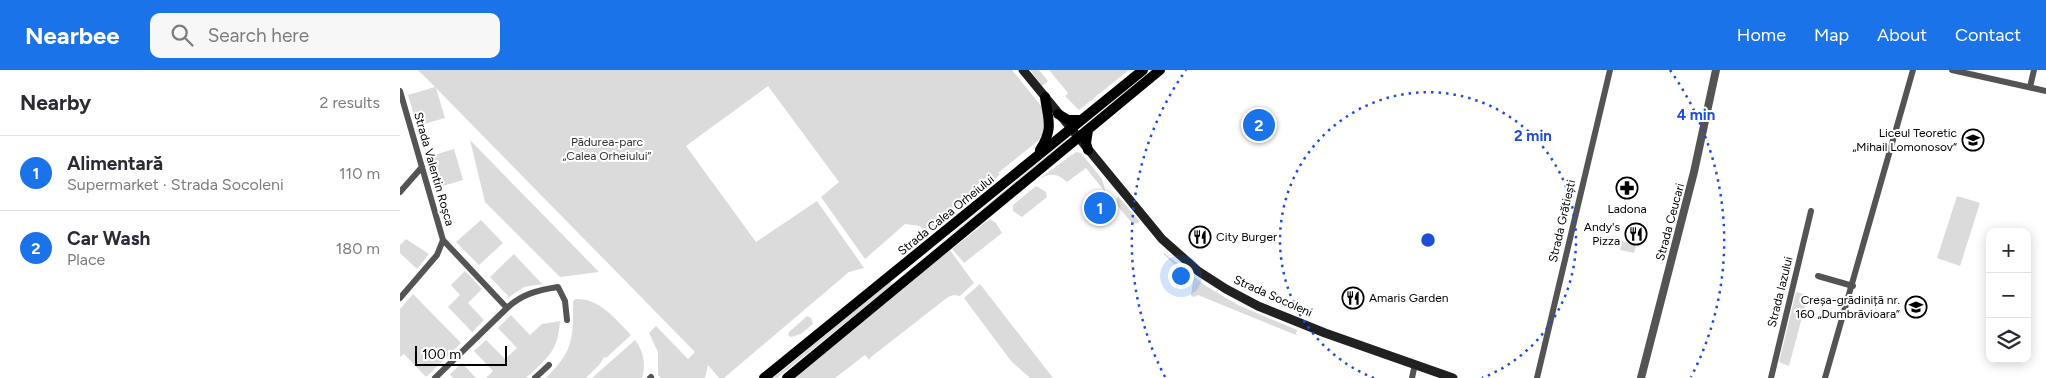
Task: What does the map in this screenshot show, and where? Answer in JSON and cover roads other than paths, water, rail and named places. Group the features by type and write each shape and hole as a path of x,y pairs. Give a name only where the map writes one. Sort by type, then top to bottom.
{"highway":[{"name":"Strada Calea Orheiului","path":"764,378 1143,70"},
{"name":"Strada Calea Orheiului","path":"787,378 1160,70"},
{"path":"1034,159 1050,131 1045,97"},
{"path":"1058,114 1068,120 1081,120"},
{"path":"1088,130 1086,143 1088,150"},
{"path":"896,272 904,282"}],"main road":[{"name":"Strada Socoleni","path":"1023,70 1162,239 1211,280 1240,297 1279,315 1453,378"}],"street":[{"name":"Strada Grătiești","path":"1536,378 1610,70"},
{"name":"Strada Ceucari","path":"1641,378 1694,172 1716,70"},
{"path":"1825,378 1853,286 1913,70"},
{"path":"1952,70 1971,72 2046,91"},
{"path":"2030,87 2034,70"},
{"name":"Strada Valentin Roșca","path":"400,91 443,240 433,260 400,298"},
{"path":"400,192 422,167"},
{"name":"Strada Iazului","path":"1770,378 1811,211"},
{"path":"443,240 507,308"},
{"path":"1818,276 1853,286"},
{"path":"435,378 507,308 518,298 526,294 558,287 566,301 567,320"},
{"path":"1412,378 1416,364"},
{"path":"535,378 549,365"}],"place":[{"name":"Car Wash","path":"1259,125"},
{"name":"Liceul Teoretic „Mihail Lomonosov“","path":"1973,140"},
{"name":"Ladona","path":"1627,188"},
{"name":"Alimentară","path":"1100,208"},
{"name":"Andy's Pizza","path":"1636,234"},
{"name":"City Burger","path":"1200,237"},
{"name":"Amaris Garden","path":"1353,298"},
{"name":"Creșa-grădiniță nr. 160 „Dumbrăvioara”","path":"1916,307"}],"park label":[{"name":"Pădurea-parc „Calea Orheiului”","path":"607,149"}]}
